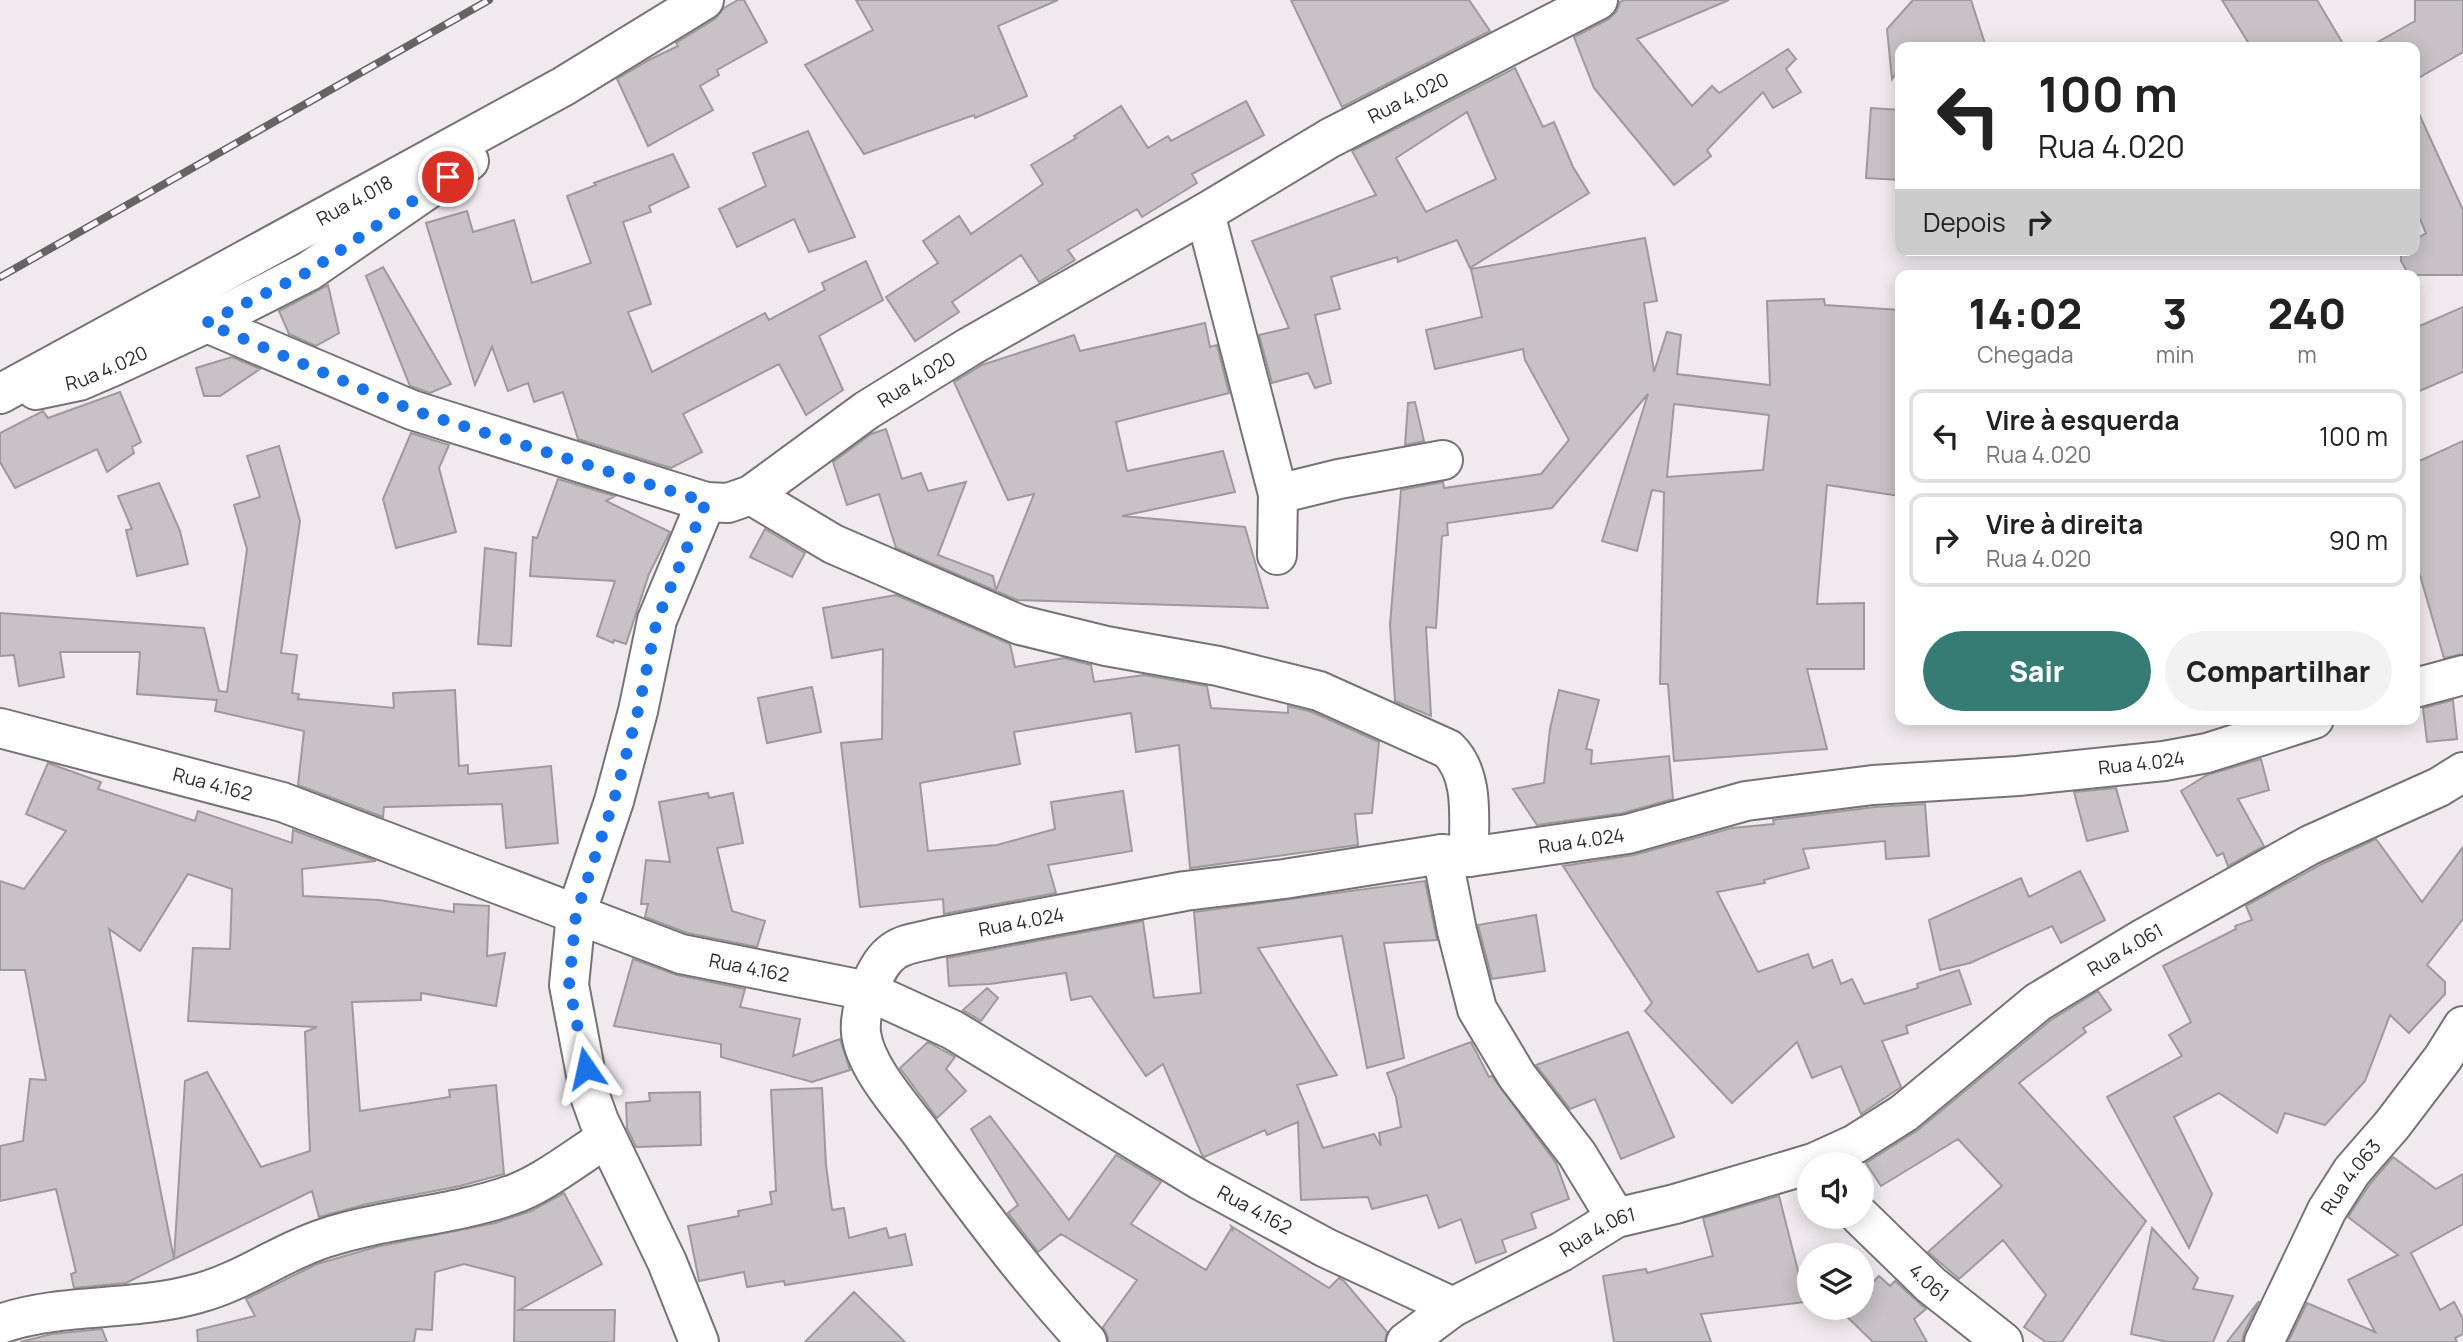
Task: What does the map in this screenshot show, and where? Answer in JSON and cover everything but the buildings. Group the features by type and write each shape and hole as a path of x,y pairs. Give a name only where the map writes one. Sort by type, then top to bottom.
{"street":[{"name":"Rua 4.018","path":"0,396 564,86 704,0"},
{"name":"Rua 4.020","path":"206,323 412,410 706,502 728,503 751,495 867,410 969,346 1205,214 1330,138 1598,0"},
{"name":"Rua 4.020","path":"0,396 79,381 206,323 320,264 448,177 564,86"},
{"path":"1205,214 1278,494 1277,555"},
{"path":"1278,494 1339,479 1443,460"},
{"path":"751,495 833,544 1020,625 1106,646 1218,666 1318,691 1448,749 1463,769 1467,786 1455,856 1457,931 1476,1009 1517,1076 1577,1154 1616,1218"},
{"path":"699,1342 667,1262 607,1138 590,1096 569,985 576,914 618,788 657,620 706,502"},
{"path":"2420,687 2463,675"},
{"name":"Rua 4.024","path":"1087,1342 1050,1301 979,1212 883,1082 869,1057 861,1034 862,1013 868,992 885,959 893,951 935,938 1185,891 1628,834 1746,801 1873,785 2018,776 2164,761 2207,753 2296,725"},
{"name":"Rua 4.162","path":"0,727 282,802 681,954 868,992 964,1036 1200,1180 1314,1242 1453,1307"},
{"name":"Rua 4.061","path":"1838,1152 1904,1114 2038,1002 2310,845 2440,787 2463,772"},
{"name":"Rua 4.063","path":"2264,1342 2327,1210 2352,1171 2392,1125 2463,1026"},
{"path":"0,1324 26,1315 152,1302 199,1293 238,1279 323,1238 367,1226 463,1210 515,1194 607,1138"},
{"name":"Rua 4.061","path":"1406,1342 1453,1307 1561,1252 1616,1218 1797,1169"},
{"name":"4.061","path":"1874,1229 1931,1284 2003,1342"}],"railway":[{"path":"0,277 489,0"}],"route":[{"path":"448,177 310,271 206,323 412,410 706,502 657,620 638,711 614,800 576,914 569,985 586,1068"}]}
